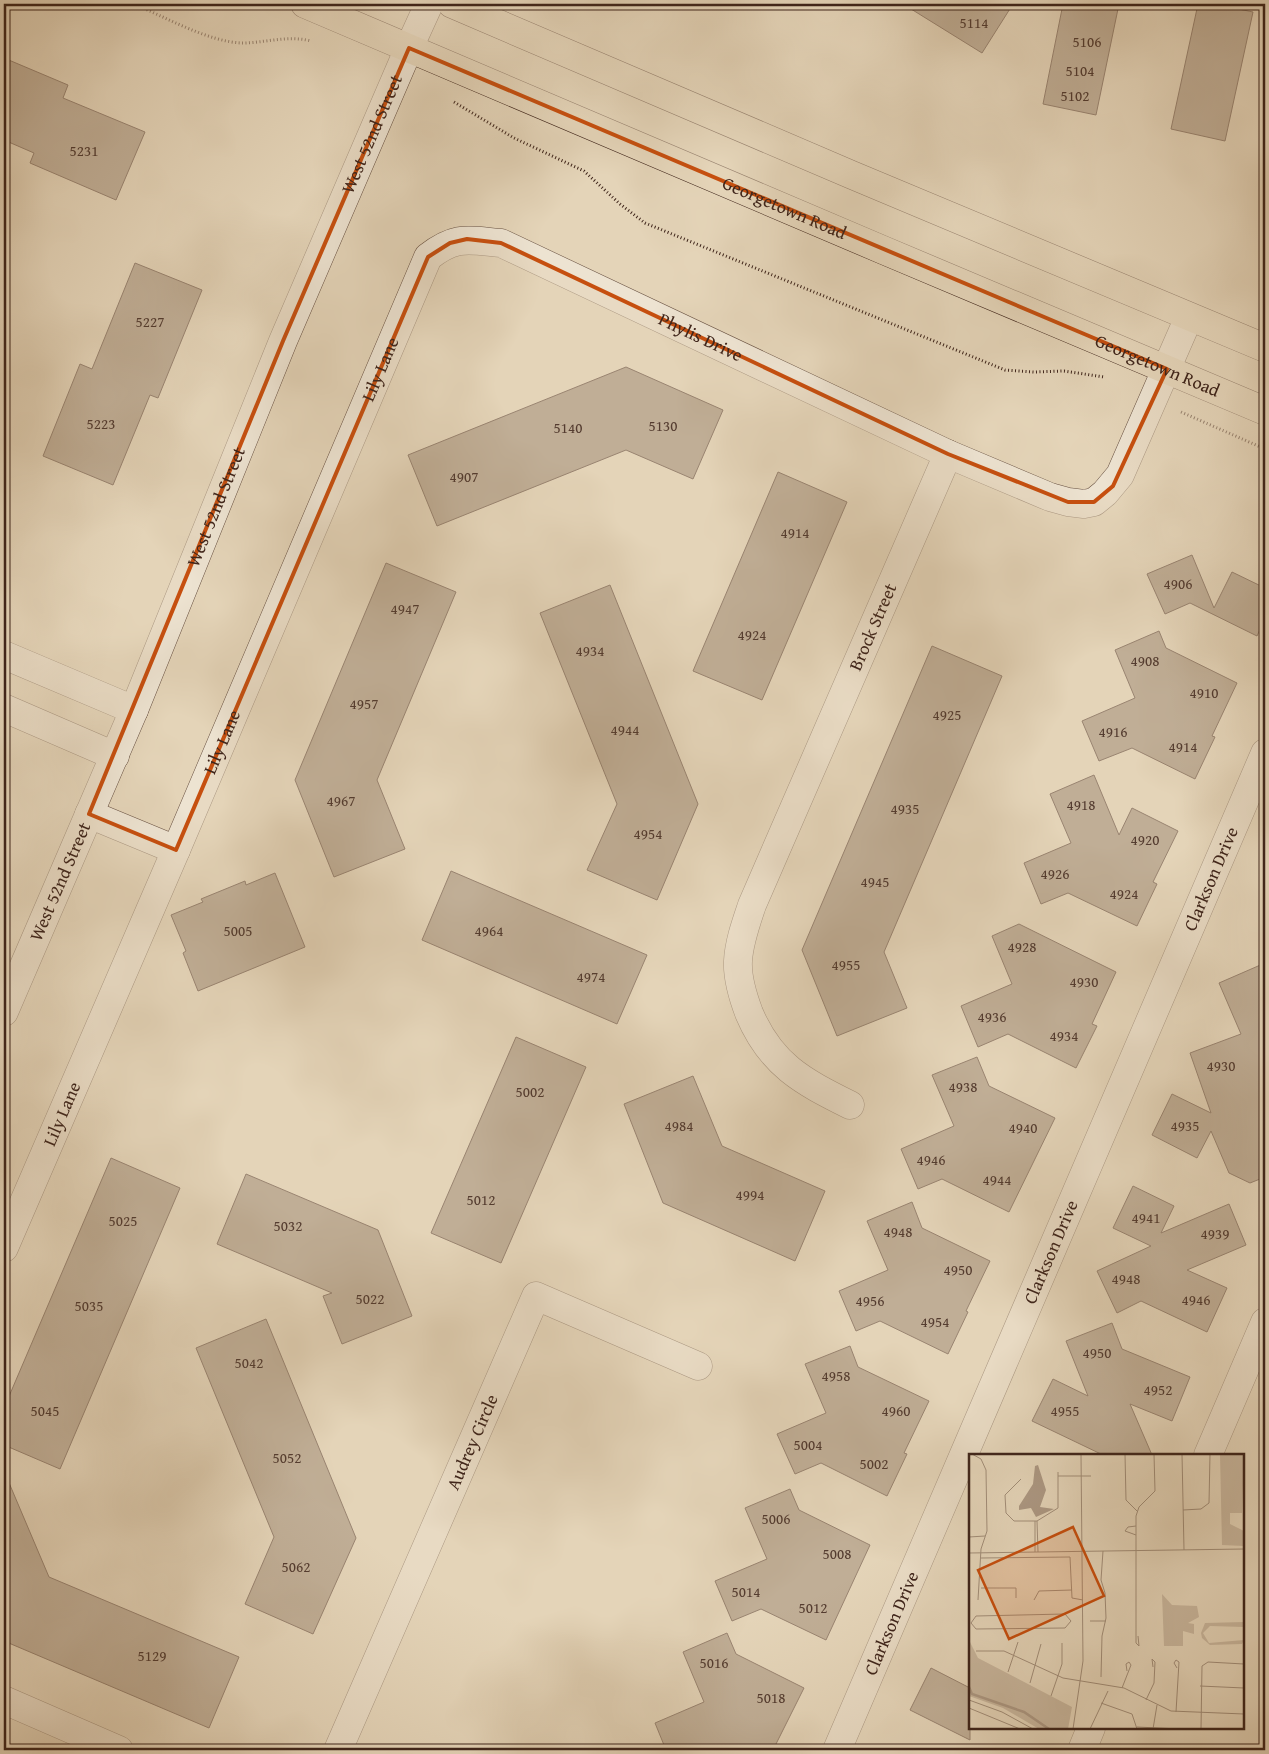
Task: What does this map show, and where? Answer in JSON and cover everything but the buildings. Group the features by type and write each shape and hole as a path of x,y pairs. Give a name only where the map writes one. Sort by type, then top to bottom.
{"main road":[{"name":"Georgetown Road","path":"305,4 1265,411"},
{"path":"452,4 1265,348"}],"street":[{"name":"West 52nd Street","path":"4,1012 115,756 283,341 409,48 430,4"},
{"name":"Phylis Drive","path":"450,243 467,239 501,243 948,454"},
{"name":"Lily Lane","path":"4,1248 176,850 428,256 450,243"},
{"path":"948,454 1050,498 1084,504 1094,502 1109,490 1120,476 1189,317"},
{"name":"Brock Street","path":"850,1105 806,1082 774,1056 760,1035 745,1003 738,962 743,935 752,905 948,454"},
{"path":"4,655 134,710"},
{"path":"4,708 115,756"},
{"name":"Clarkson Drive","path":"837,1750 1265,753"},
{"path":"89,814 176,850"},
{"name":"Audrey Circle","path":"338,1750 536,1296 698,1366"},
{"path":"1208,1454 1265,1322"},
{"path":"4,1700 119,1750"},
{"path":"1082,1750 1092,1729"}],"path":[{"path":"134,4 212,37 242,43 272,39 313,42"},
{"path":"447,98 514,138 584,171 620,204 645,223 1005,370 1034,372 1064,371 1105,377"},
{"path":"1198,419 1265,449"}],"highlighted area":[{"path":"409,48 1167,369 1113,486 1094,502 1068,502 948,454 501,243 467,239 450,243 428,257 176,850 89,814 283,341"}]}
